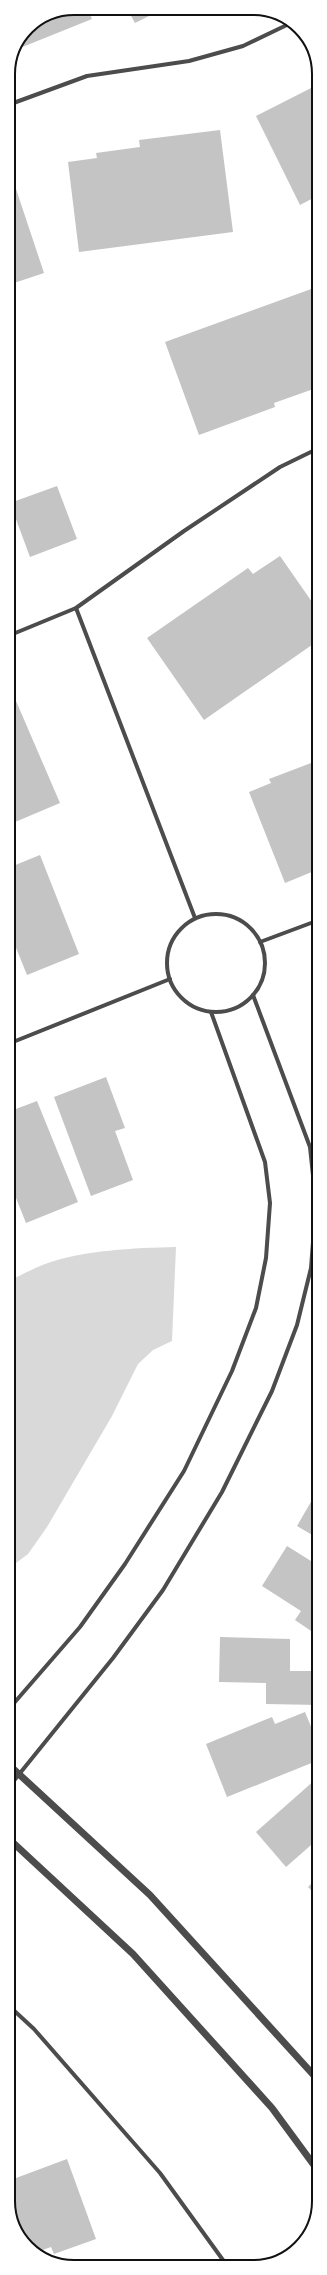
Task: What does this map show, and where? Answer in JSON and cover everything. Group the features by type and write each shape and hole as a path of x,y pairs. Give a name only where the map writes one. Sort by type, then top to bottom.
{"street":[{"path":"15,102 87,76 189,61 243,46 286,26"},
{"path":"15,633 76,608 184,531 280,467 312,451"},
{"path":"76,608 195,918"},
{"path":"214,914 233,917 249,927 260,942 265,960 263,979 253,995 241,1005 227,1011 211,1012 193,1006 179,995 170,979 167,961 171,943 181,928 195,918 214,914"},
{"path":"260,942 312,923"},
{"path":"15,1041 170,979"},
{"path":"253,995 310,1147 312,1166"},
{"path":"15,1702 80,1628 125,1564 184,1471 232,1371 256,1308 266,1258 270,1202 265,1162 211,1012"},
{"path":"15,1779 113,1658 163,1590 222,1492 272,1392 298,1325 310,1268 312,1247"},
{"path":"15,1770 150,1895 312,2073"},
{"path":"15,1844 133,1954 272,2108 312,2162"},
{"path":"15,2010 34,2028 160,2173 223,2260"}],"shaded area":[{"path":"176,1247 172,1341 153,1350 138,1364 112,1416 47,1527 28,1554 15,1564 15,1278 35,1268 60,1259 126,1249"}],"building":[{"path":"74,15 90,15 92,19 22,47 32,32 41,25 52,20 63,16"},
{"path":"131,15 151,15 135,23"},
{"path":"312,88 312,199 300,205 256,116"},
{"path":"220,130 233,232 79,252 68,162 97,158 96,153 140,147 139,140"},
{"path":"15,186 44,273 15,283"},
{"path":"312,289 312,389 274,403 275,407 199,435 165,342"},
{"path":"57,486 77,539 30,557 15,516 15,501"},
{"path":"280,556 312,602 312,645 204,720 147,638 248,568 253,574"},
{"path":"15,699 60,803 15,822"},
{"path":"312,763 312,872 285,883 249,792 271,783 269,779"},
{"path":"40,855 79,954 27,975 15,945 15,865"},
{"path":"106,1077 125,1128 115,1131 133,1180 91,1196 54,1097"},
{"path":"37,1101 78,1202 26,1223 15,1196 15,1109"},
{"path":"312,1500 312,1535 297,1526"},
{"path":"287,1546 312,1562 312,1632 295,1620 301,1611 262,1586"},
{"path":"220,1637 290,1639 290,1671 312,1671 312,1705 266,1704 266,1683 219,1682"},
{"path":"305,1712 312,1729 312,1763 227,1797 206,1744 272,1717 275,1724"},
{"path":"312,1783 312,1844 286,1867 256,1832"},
{"path":"312,1883 312,1891 308,1887"},
{"path":"67,2159 96,2239 54,2254 51,2247 42,2250 38,2248 23,2230 16,2212 15,2178"}]}
